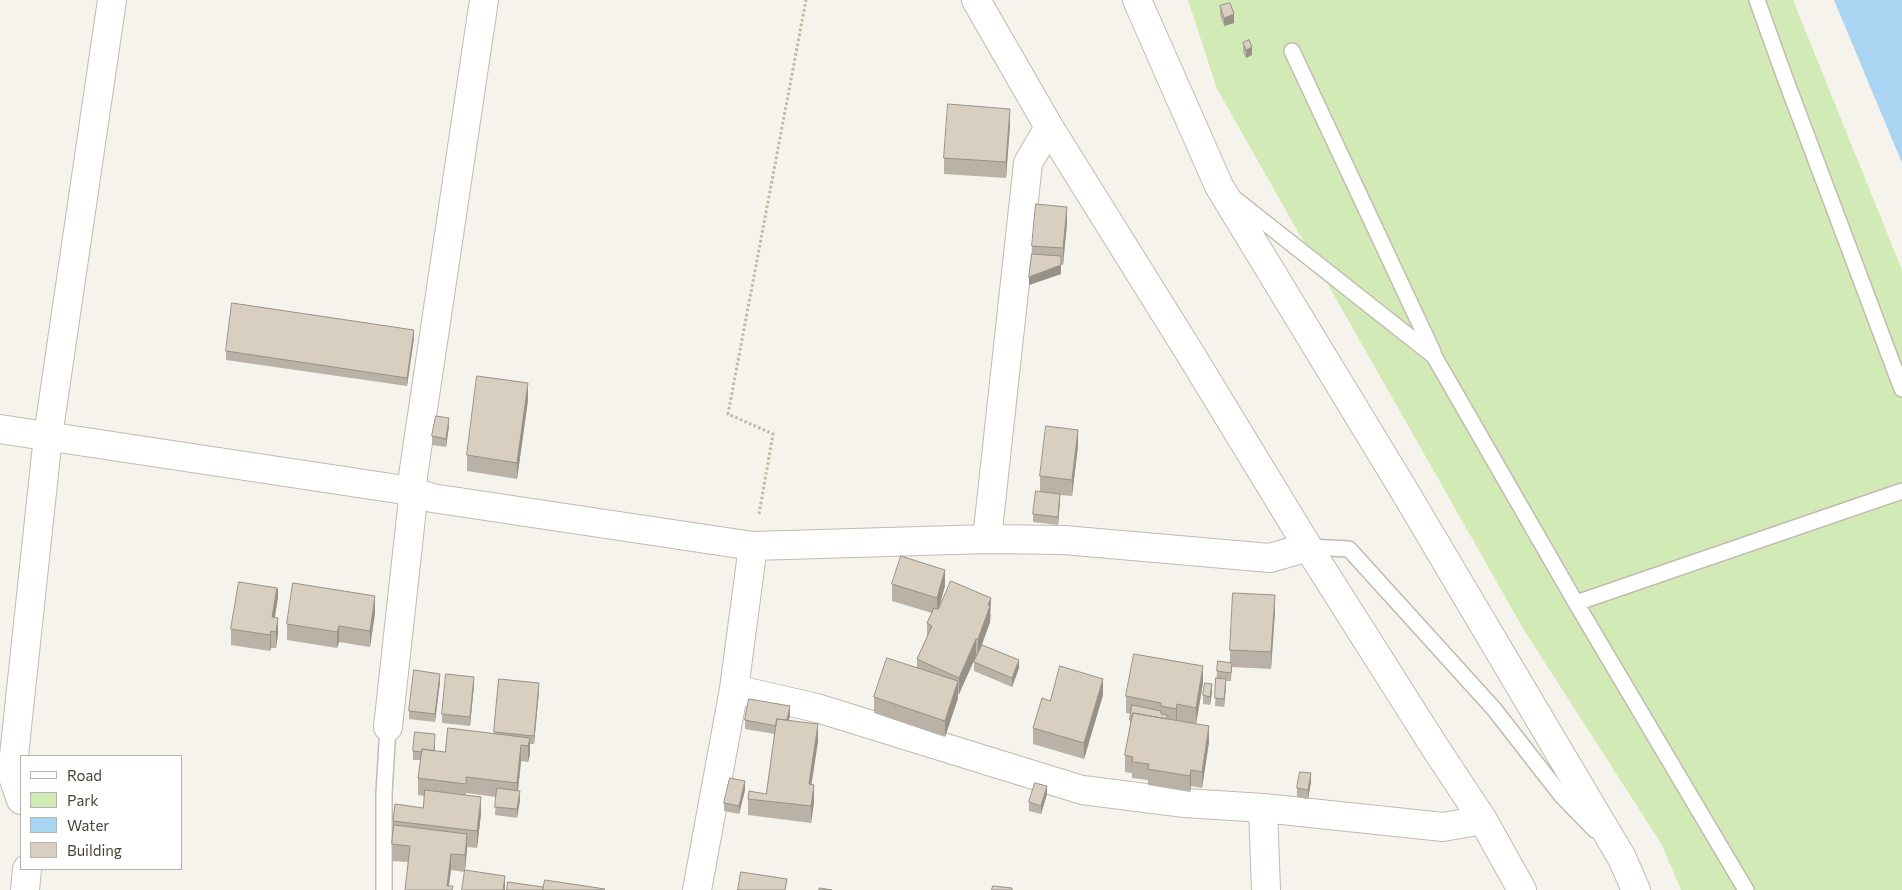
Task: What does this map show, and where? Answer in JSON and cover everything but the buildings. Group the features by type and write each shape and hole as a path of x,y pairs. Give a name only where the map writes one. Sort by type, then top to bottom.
{"street":[{"path":"20,797 12,774 48,436 112,0"},
{"path":"388,727 412,508 411,491 484,0"},
{"path":"976,0 1049,127 1308,547 1483,820 1522,890"},
{"path":"1137,0 1219,186 1402,487 1622,858 1636,890"},
{"path":"987,539 1028,163 1049,127"},
{"path":"0,429 411,491 432,498 753,546 987,539 1064,540 1270,558 1308,547"},
{"path":"697,890 734,689 753,546"},
{"path":"734,689 817,708 1082,790 1185,804 1263,808 1443,826 1483,820"},
{"path":"1263,808 1266,890"},
{"path":"25,890 27,870"}],"lane":[{"path":"1757,0 1784,78 1902,389"},
{"path":"1292,50 1434,356 1576,603 1746,890"},
{"path":"1219,186 1434,356"},
{"path":"1576,603 1902,491"},
{"path":"1308,547 1349,549 1494,709 1561,795 1622,858"},
{"path":"384,890 384,794 388,727"}],"path":[{"path":"753,546 773,434 728,414 806,0"}],"green space":[{"path":"1188,0 1793,0 1902,270 1902,890 1681,890 1662,845 1524,630 1217,89"}],"water":[{"path":"1834,0 1902,0 1902,163"}]}
